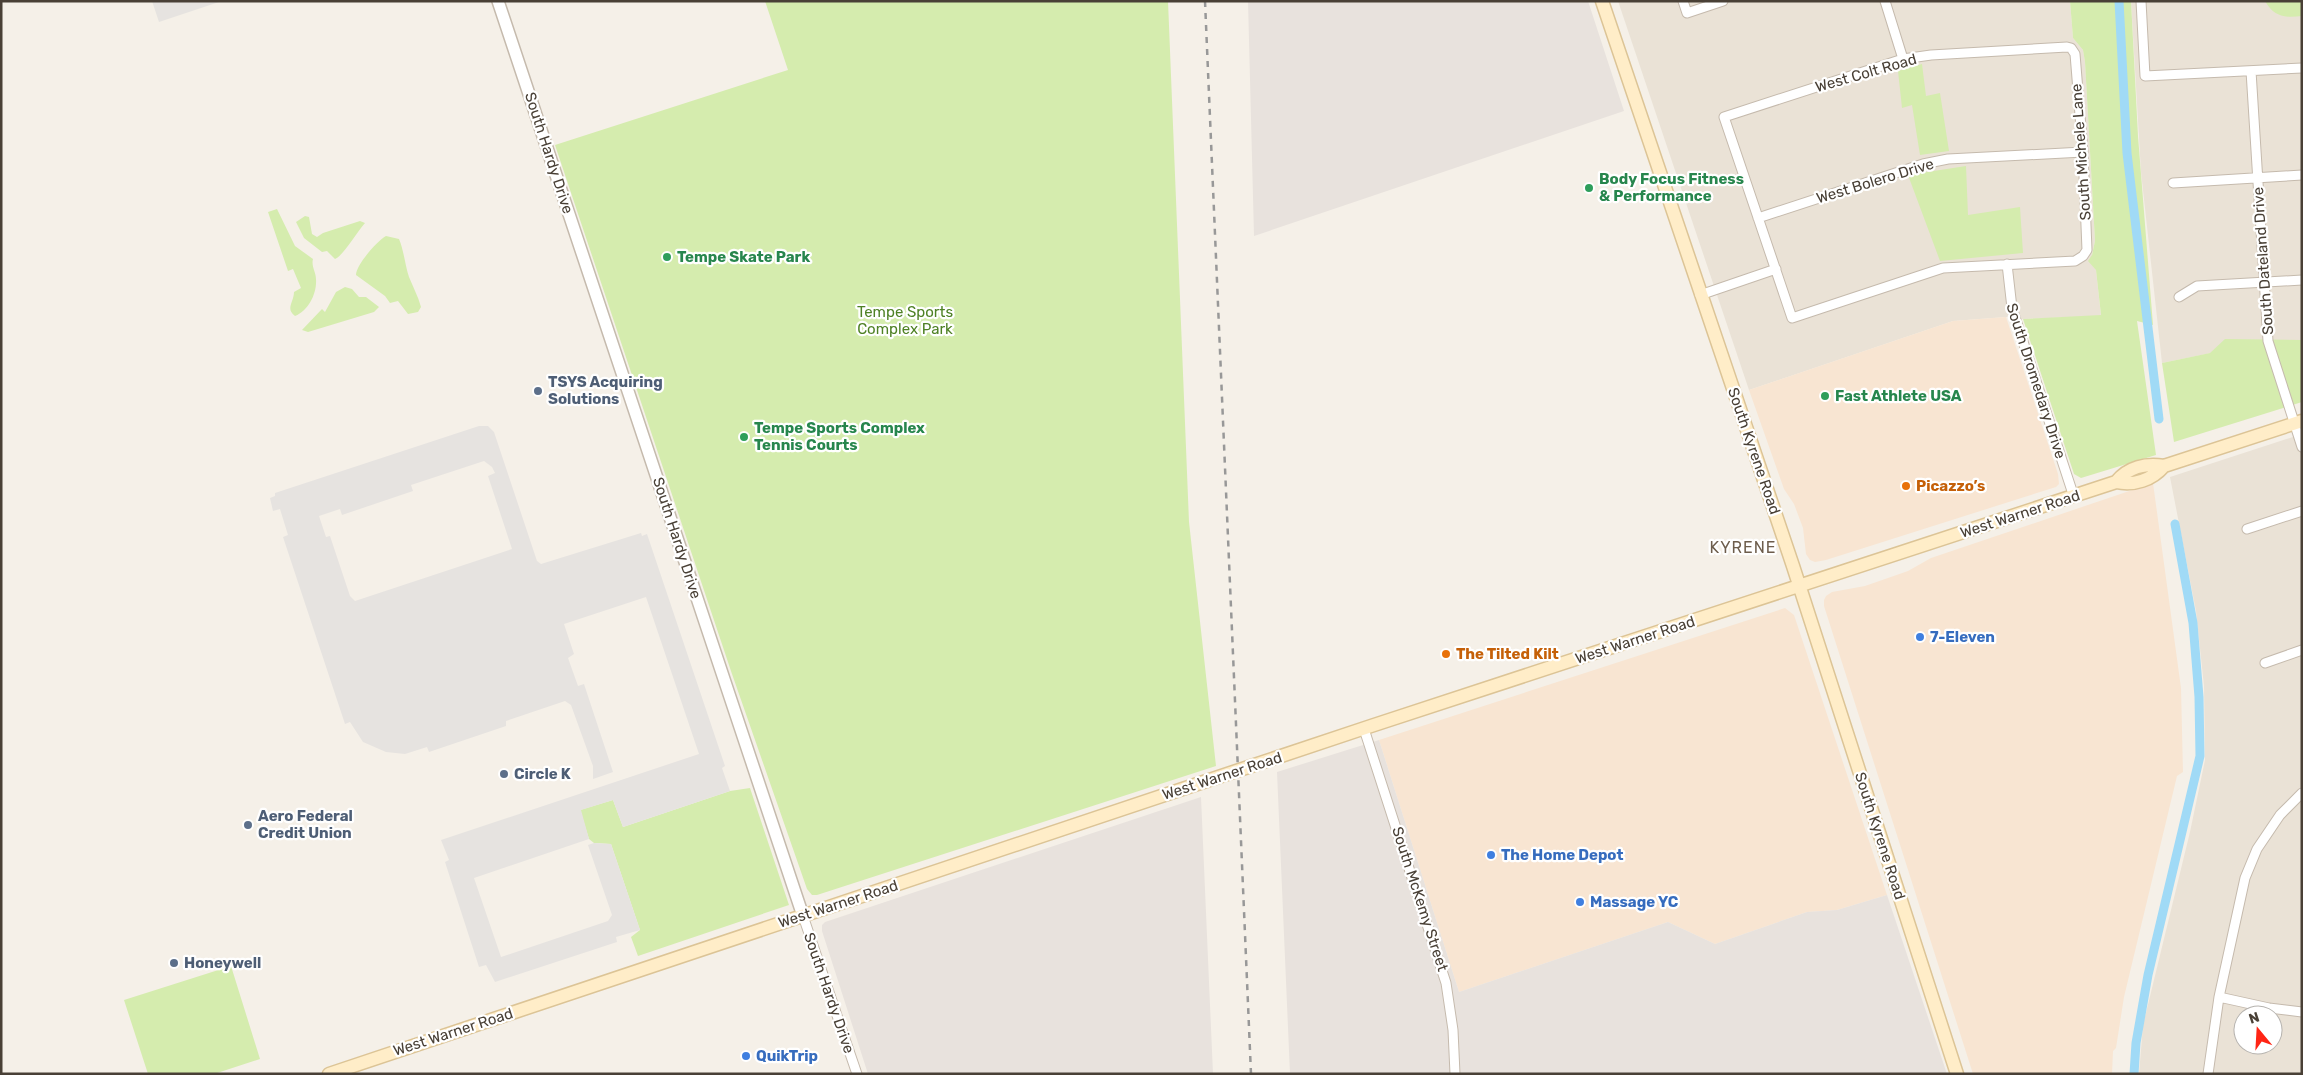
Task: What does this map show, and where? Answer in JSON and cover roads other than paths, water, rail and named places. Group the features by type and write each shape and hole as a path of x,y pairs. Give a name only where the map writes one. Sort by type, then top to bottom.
{"main road":[{"name":"South Kyrene Road","path":"1602,1 1800,587 1957,1074"},
{"name":"West Warner Road","path":"329,1074 1364,728 2074,497 2116,482 2124,472 2150,464 2164,466 2298,422"}],"street":[{"name":"South Hardy Drive","path":"498,1 857,1074"},
{"path":"1683,1 1687,13 1723,1"},
{"path":"1885,1 1903,59"},
{"path":"2140,1 2145,76 2302,68"},
{"name":"West Colt Road","path":"1758,218 1724,117 1903,59 1931,55 2071,48"},
{"name":"South Michele Lane","path":"2007,264 2075,261 2083,256 2087,250 2083,152 2075,54 2071,48"},
{"name":"South Dateland Drive","path":"2252,71 2263,282 2268,340 2298,422 2302,447"},
{"name":"West Bolero Drive","path":"1758,218 1923,164 1948,159 2083,152"},
{"path":"2173,183 2302,174"},
{"path":"1758,218 1792,318 1929,271 1943,268 2007,264"},
{"name":"South Dromedary Drive","path":"2007,264 2012,308 2074,497"},
{"path":"1700,295 1776,269"},
{"path":"2179,297 2197,286 2302,280"},
{"path":"2247,529 2302,511"},
{"path":"2265,663 2302,650"},
{"name":"South McKemy Street","path":"1364,728 1446,983 1453,1030 1455,1074"},
{"path":"2208,1074 2219,997 2245,878 2257,849 2280,815 2302,793"},
{"path":"2219,997 2269,1008 2302,1012"}],"waterway":[{"path":"2119,1 2127,153 2159,419"},
{"path":"2134,1074 2136,1043 2148,975 2200,756 2199,697 2193,623 2175,524"}],"railway":[{"path":"1205,1 1251,1074"}],"place":[{"name":"Body Focus Fitness & Performance","path":"1589,188"},
{"name":"Tempe Skate Park","path":"667,257"},
{"name":"TSYS Acquiring Solutions","path":"538,391"},
{"name":"Fast Athlete USA","path":"1825,396"},
{"name":"Tempe Sports Complex Tennis Courts","path":"744,437"},
{"name":"Picazzo’s","path":"1906,486"},
{"name":"7-Eleven","path":"1920,637"},
{"name":"The Tilted Kilt","path":"1446,654"},
{"name":"Circle K","path":"504,774"},
{"name":"Aero Federal Credit Union","path":"248,825"},
{"name":"The Home Depot","path":"1491,855"},
{"name":"Massage YC","path":"1580,902"},
{"name":"Honeywell","path":"174,963"},
{"name":"QuikTrip","path":"746,1056"}],"district":[{"name":"KYRENE","path":"1743,547"}],"park label":[{"name":"Tempe Sports Complex Park","path":"905,320"}]}
